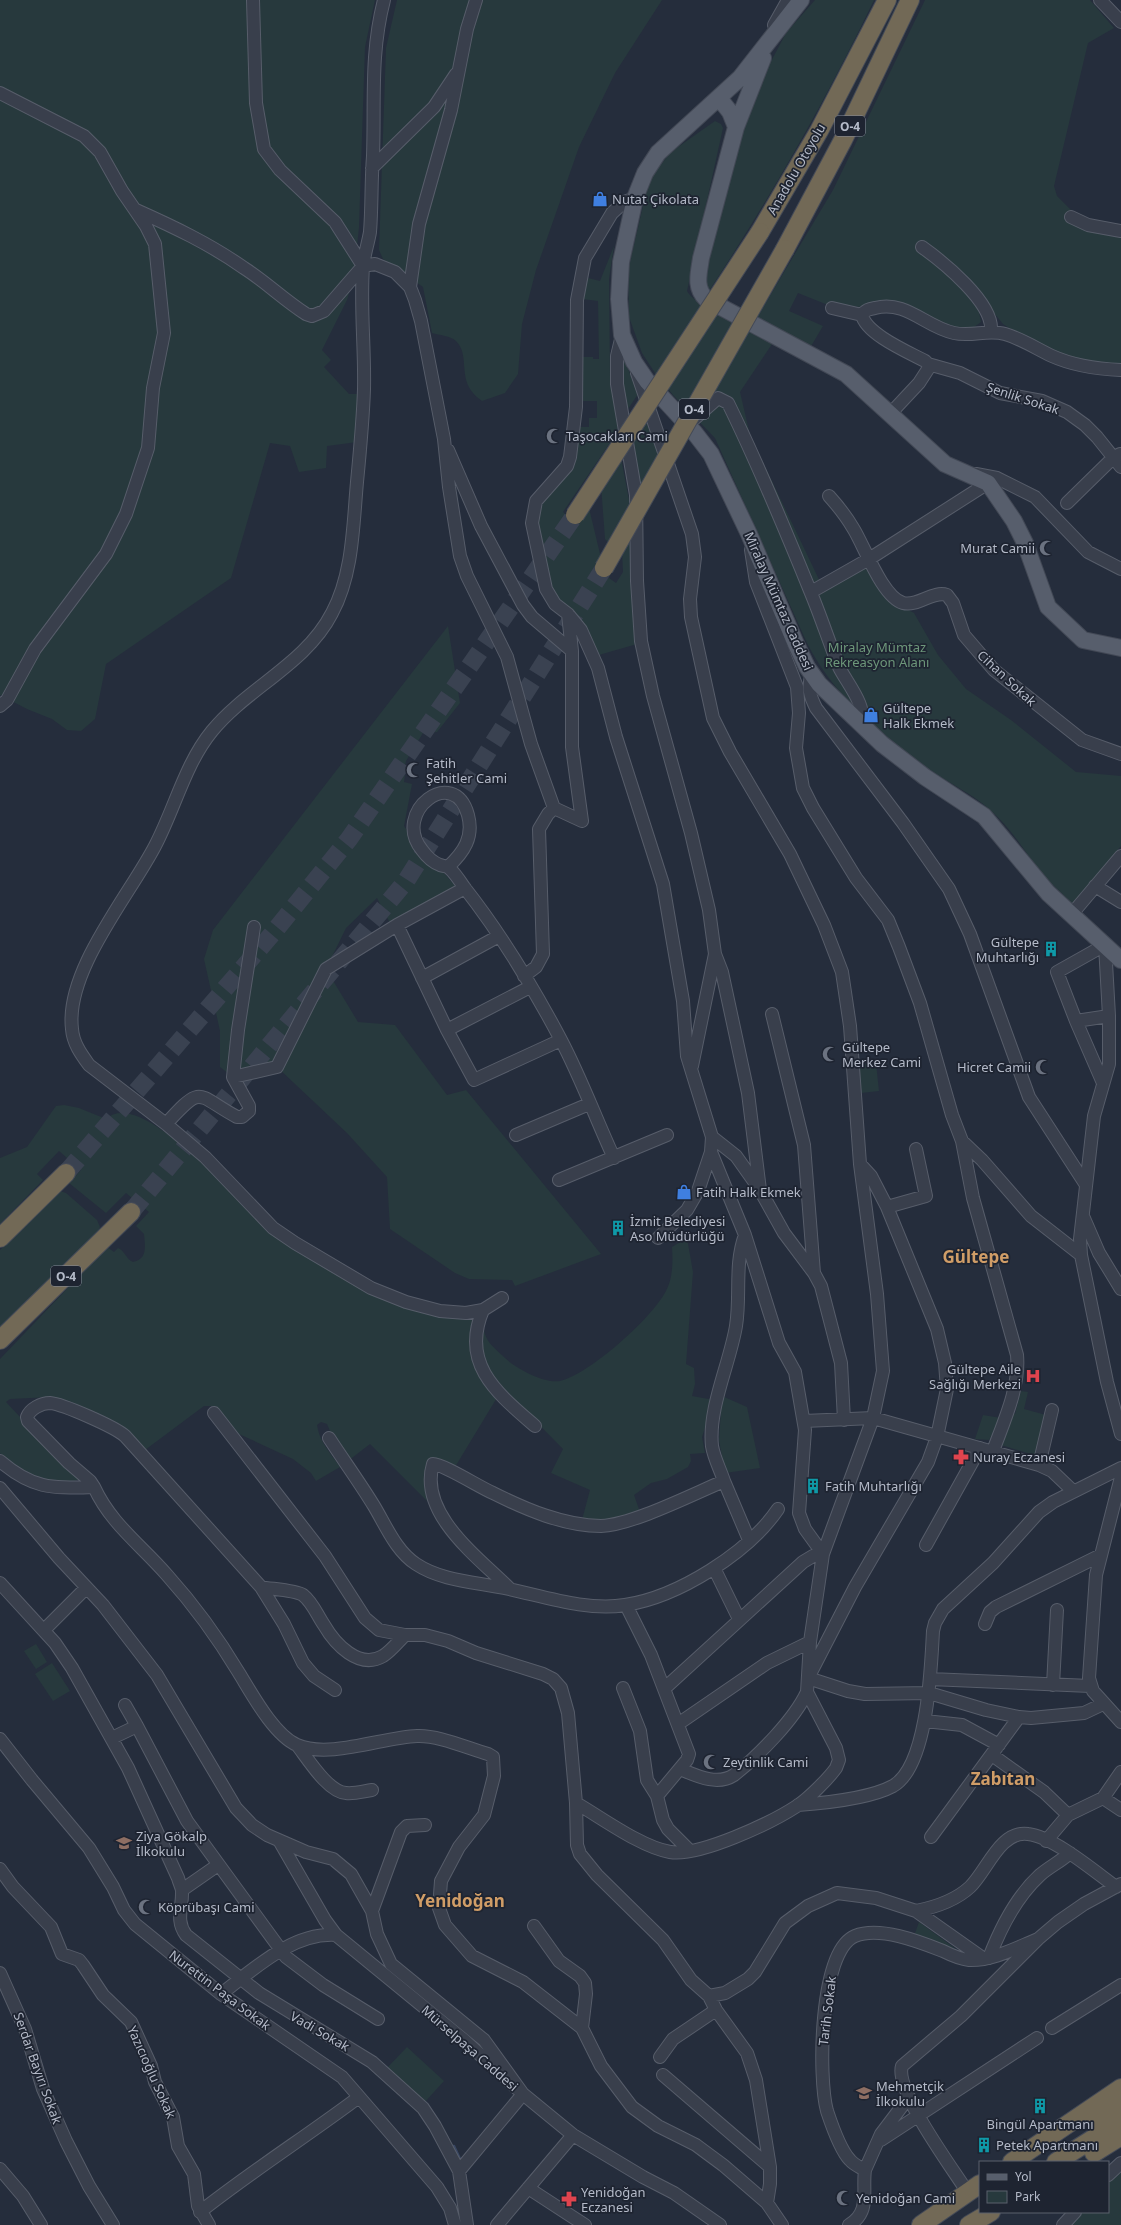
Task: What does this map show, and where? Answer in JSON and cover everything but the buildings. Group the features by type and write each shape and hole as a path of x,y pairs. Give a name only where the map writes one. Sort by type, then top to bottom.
{"highway":[{"name":"Anadolu Otoyolu","path":"575,515 760,232 819,131 887,0"},
{"name":"Anadolu Otoyolu","path":"604,568 785,249 843,140 910,0"},
{"path":"0,1238 66,1173"},
{"name":"O-4","path":"0,1340 132,1212"},
{"path":"1013,2161 1121,2088"},
{"path":"1030,2161 1121,2103"},
{"path":"1058,2161 1121,2121"},
{"path":"1080,2161 1121,2136"},
{"path":"921,2225 976,2190"},
{"path":"930,2225 976,2190"},
{"path":"958,2225 979,2212"},
{"path":"968,2225 989,2213"}],"main road":[{"path":"622,335 619,282 626,236 635,198 645,173 658,153 719,98 754,61 801,0"},
{"path":"769,43 736,127 702,258 698,277 699,290 706,299 846,374 945,464 988,483 1000,499 1020,532 1048,607 1083,640 1121,648"},
{"path":"719,98 730,112 736,127"},
{"name":"Miralay Mümtaz Caddesi","path":"622,335 634,362 647,381 688,425 712,454 749,534 796,644 812,674 831,696 860,724 910,766 984,816 1036,881 1121,960"}],"street":[{"path":"253,0 256,103 264,149 280,170 335,222 363,266"},
{"path":"384,0 374,50 370,234 363,266 364,389 361,443 351,551 341,593 326,626 276,674 231,711 211,732 200,748 153,849 91,952 77,991 72,1016 72,1029 80,1053 97,1072 166,1124 205,1157 273,1228 295,1243 371,1288 406,1302 440,1311 466,1313 483,1310 502,1298"},
{"path":"410,288 419,224 451,110 462,64 467,29 476,0"},
{"path":"754,61 788,0"},
{"path":"1101,0 1121,22"},
{"path":"372,168 434,107 462,64"},
{"path":"0,93 84,136 100,152 146,226 155,244 164,332 154,376 148,448 126,514 115,540 35,649 8,700 0,706"},
{"path":"635,198 624,202 612,213 585,258 577,300 577,378 574,427 570,457 567,466 536,501 533,511 533,527 546,589 555,604 568,614 581,630 598,668 616,737 663,884 683,1001 687,1056 712,1137 711,1152 702,1181 693,1201 673,1226 658,1238"},
{"path":"136,210 179,229 213,247 246,268 306,314 312,316 324,311 363,266 375,264 385,266 399,275 410,288 421,321 444,439 448,487 460,556 467,576 507,657 530,744 554,808 582,821 572,747 572,651 568,614"},
{"path":"1072,217 1088,225 1121,231"},
{"path":"922,247 939,260 981,302 990,317 991,331"},
{"path":"832,308 862,315 870,309 894,306 906,309 954,333 970,334 991,331 1018,339 1053,357 1071,363 1098,368 1121,370"},
{"name":"Şenlik Sokak","path":"862,315 863,320 872,330 928,364 960,374 1000,393 1042,401 1067,412 1085,425 1119,459"},
{"path":"622,335 617,356 617,384 636,495 637,581 641,641 653,696 691,833 709,910 714,954 722,972 748,1093 760,1190"},
{"path":"634,362 692,534 695,556 690,600 691,617 713,718 800,872 824,925 842,972 855,1076 860,1164 883,1355 881,1385 873,1418 823,1554 810,1642 807,1692 787,1722 729,1779 715,1780 680,1769"},
{"path":"890,414 919,383 930,366 928,364"},
{"path":"688,425 718,398 728,403 811,592 839,665 861,706 863,719 860,724"},
{"path":"444,439 481,526 523,605 532,617 572,651"},
{"path":"1067,503 1119,459"},
{"path":"972,476 982,474 992,476 1035,497 1088,552 1121,570"},
{"path":"811,592 869,559 988,483"},
{"name":"Cihan Sokak","path":"829,496 845,516 889,592 903,603 913,603 939,594 947,595 953,603 964,635 994,670 1082,740 1121,754"},
{"path":"749,534 756,582 798,688 799,713 796,748 803,788 813,808 856,878 888,920 920,1003 952,1115 962,1141 973,1198 1017,1354 1018,1363 1014,1388 993,1451"},
{"path":"812,674 809,685 810,693 816,708 903,823 949,889 970,934 1029,1097 1086,1185"},
{"path":"448,868 464,850 470,838 467,812 461,800 451,793 433,795 424,802 415,818 413,831 414,838 428,858 434,863 448,868 465,888 499,936 561,1040 614,1158"},
{"path":"524,976 536,967 543,954 539,829 548,814 554,808"},
{"path":"1071,914 1121,856"},
{"path":"1095,886 1121,902"},
{"path":"233,1077 277,1067 326,969 397,925 465,888"},
{"path":"397,925 447,1030 474,1080 561,1040"},
{"path":"166,1124 183,1105 196,1097 202,1096 237,1117 246,1115 249,1106 233,1077 238,1030 254,927"},
{"path":"422,978 499,936"},
{"path":"1104,1083 1076,1021 1057,972 1105,945 1109,1016 1109,1060 1104,1083 1095,1111 1080,1228 1081,1255 1107,1382 1121,1434"},
{"path":"691,1072 714,954"},
{"path":"447,1030 530,987"},
{"path":"772,1014 804,1145 814,1273"},
{"path":"1076,1021 1109,1016"},
{"path":"516,1135 590,1104"},
{"path":"559,1180 667,1135"},
{"path":"712,1137 736,1156 760,1190 784,1234 814,1273 821,1286 829,1311 841,1363 844,1420"},
{"path":"962,1141 982,1160 1031,1216 1081,1255"},
{"path":"887,1207 926,1196 916,1149"},
{"path":"711,1152 745,1235 779,1343 793,1367 804,1421 799,1513 805,1530 823,1554"},
{"path":"808,1678 854,1587 919,1479 937,1437 947,1389 941,1343 887,1207 871,1176 860,1164"},
{"path":"1083,1214 1099,1253 1121,1289"},
{"path":"745,1235 738,1266 737,1325 719,1393 712,1432 712,1448 749,1540"},
{"path":"483,1310 478,1321 474,1340 479,1363 496,1388 535,1426"},
{"path":"335,1690 314,1676 303,1663 281,1618 261,1587 121,1433 56,1404 44,1404 32,1410 27,1417 28,1421 69,1464 90,1481 102,1505 114,1521 151,1557 199,1614 268,1719 297,1745 320,1775 334,1788 346,1793 372,1790"},
{"path":"1039,1465 1052,1410"},
{"path":"214,1413 325,1556 365,1618 379,1630 405,1635 425,1636 448,1641 476,1653 543,1674 557,1683 564,1695 568,1713 576,1803 577,1841 580,1854 597,1875 654,1930 691,1980 709,1996 716,2010 743,2046 752,2066 770,2167 770,2184 767,2203"},
{"path":"804,1421 873,1418 1039,1465 1052,1472 1072,1491"},
{"path":"329,1438 374,1505 393,1540 408,1558 426,1569 457,1580 510,1589 566,1602 626,1606 684,1586 714,1568 749,1540 768,1522 778,1509"},
{"path":"926,1545 980,1448"},
{"path":"0,1461 26,1479 49,1488 94,1487"},
{"path":"510,1589 454,1532 437,1509 432,1497 433,1464 532,1511 577,1523 600,1526 618,1522 660,1508 724,1481"},
{"path":"798,1805 841,1801 893,1786 903,1777 913,1757 925,1721 929,1693 933,1631 935,1623 943,1609 993,1563 1039,1512 1072,1491 1121,1468"},
{"path":"1121,1477 1095,1583 1090,1686 1103,1704 1121,1722"},
{"path":"0,1488 86,1588 111,1614 157,1675 236,1808 252,1824 280,1842 338,1862 357,1881 372,1911 377,1934 391,1964 484,2040 523,2094 459,2171"},
{"path":"665,1688 803,1562 813,1556 823,1554"},
{"path":"985,1624 990,1612 996,1607 1101,1555"},
{"path":"714,1568 739,1619"},
{"path":"0,1583 44,1630 72,1668 112,1738 172,1864 182,1890 218,1865"},
{"path":"261,1587 303,1596 313,1607 336,1642 356,1657 371,1659 382,1656 405,1635"},
{"path":"44,1630 86,1588"},
{"path":"626,1606 644,1640 665,1688 689,1754 680,1769 656,1796"},
{"path":"1053,1685 1057,1610"},
{"path":"678,1724 767,1663 810,1642"},
{"path":"808,1678 848,1691 865,1694 929,1693 979,1708 1018,1717 1039,1717 1084,1713 1103,1704"},
{"path":"930,1679 1090,1686"},
{"path":"623,1688 640,1731 647,1780 656,1796 665,1825 690,1851"},
{"path":"576,1803 653,1847 670,1852 690,1851 720,1843 798,1805 832,1774 836,1768 839,1760 836,1748 807,1692"},
{"path":"125,1705 179,1807 218,1865 282,1951 293,1963 309,1976 378,2019"},
{"path":"931,1837 992,1755 1018,1717"},
{"path":"925,1721 962,1725 999,1745"},
{"path":"112,1738 137,1726"},
{"path":"297,1745 325,1749 348,1748 418,1736 488,1754 493,1758 494,1776 484,1815 459,1847 441,1881 439,1903 442,1920 448,1930 472,1956 523,1982 582,2028 601,2066 632,2107 654,2122 708,2153 747,2184 767,2203 782,2225"},
{"name":"Nurettin Paşa Sokak","path":"0,1738 32,1780 89,1848 114,1887 129,1918 154,1941 221,1994 319,2059 342,2077 437,2187 450,2208 455,2225"},
{"path":"992,1755 1044,1792 1068,1815"},
{"path":"1046,1841 1068,1815 1103,1798 1121,1772"},
{"path":"1103,1798 1121,1810"},
{"path":"372,1911 401,1832 407,1826 425,1825"},
{"path":"916,1911 935,1907 959,1895 978,1878 1000,1846 1012,1837 1023,1833 1030,1834 1070,1853 1118,1886 1084,1904 1038,1939 961,2016 902,2066 900,2075 918,2115 976,2190"},
{"name":"Mürselpaşa Caddesi","path":"280,1842 325,1920 336,1935 464,2040 523,2094 574,2135 631,2170 674,2193 720,2225"},
{"path":"709,1996 725,1993 748,1979 755,1972 785,1923 808,1906 837,1893 858,1894 916,1911 986,1959 1021,1896 1042,1873 1070,1853"},
{"name":"Yazıcıoğlu Sokak","path":"0,1869 13,1888 52,1927 62,1954 79,1960 103,1995 131,2022 151,2066 155,2082 173,2117 178,2146 194,2174 200,2212 209,2225"},
{"name":"Vadi Sokak","path":"182,1890 179,1917 182,1929 186,1935 242,1979 289,2013 372,2062 427,2113 459,2171 467,2225"},
{"path":"534,1926 559,1961 580,1976 585,1983 586,1994 582,2028"},
{"name":"Tarih Sokak","path":"865,2170 855,2165 847,2157 827,2112 825,2102 822,2058 826,1997 833,1966 841,1948 856,1936 886,1934 918,1942 968,1960 986,1959 1038,1939"},
{"path":"221,1994 282,1951 314,1936 336,1935"},
{"name":"Serdar Bayırı Sokak","path":"0,1973 25,2029 43,2089 66,2141 88,2186 113,2225"},
{"path":"1052,2028 1121,1985"},
{"path":"660,2056 673,2039 716,2010"},
{"path":"876,2143 1037,2038"},
{"path":"663,2075 770,2167"},
{"path":"200,2212 243,2178 307,2136 359,2097"},
{"path":"850,2225 858,2218 865,2203 863,2188 865,2170 876,2143 891,2120 909,2097"},
{"path":"497,2225 574,2135"},
{"path":"1109,2174 1121,2163"},
{"path":"0,2169 23,2196 41,2225"},
{"path":"528,2188 585,2225"},
{"path":"1063,2225 1073,2213"}],"green space":[{"path":"0,0 375,0 365,47 359,227 354,276 347,300 322,350 331,360 324,367 349,394 358,394 357,442 327,446 326,468 299,472 290,446 270,443 231,578 106,664 95,719 81,731 67,730 52,719 27,709 0,695"},
{"path":"397,0 662,0 615,73 579,147 536,270 522,324 518,374 505,393 482,401 468,386 461,347 454,339 432,333 423,287 383,259 379,250 386,48"},
{"path":"815,0 874,0 836,76 774,187 707,294 703,274 746,118 757,88 786,33"},
{"path":"925,0 1090,0 1114,28 1088,43 1054,186 1057,196 1072,211 1070,221 1091,232 1121,238 1121,364 1087,363 1048,350 1020,335 1003,324 976,291 935,262 977,303 981,322 970,330 961,331 874,302 859,307 839,304 828,305 798,293 789,311 823,326 810,348 756,319 833,190"},
{"name":"Miralay Mümtaz Rekreasyon Alanı","path":"715,121 721,124 723,128 687,291 701,304 713,311 774,341 740,392 750,435 824,590 867,566 885,597 914,613 938,655 966,689 1011,720 1076,772 1121,776 1121,846 1073,904 1039,870 1014,836 996,815 976,799 933,772 896,745 862,715 831,681 818,663 807,643 715,438 673,395 655,373 642,353 629,317 628,270 647,189 654,173 671,152"},
{"path":"614,246 609,279 610,376 618,431 563,512 575,523 589,508 601,558 595,568 616,583 623,572 622,551 633,533 637,644 599,655 584,624 554,597 548,579 537,515 541,502 572,466 580,427 589,427 589,418 597,418 597,401 580,401 582,357 593,357 593,359 599,359 598,301 582,299 584,277 600,281"},
{"path":"625,361 638,394 626,412 621,378"},
{"path":"646,421 660,457 641,488 632,443"},
{"path":"621,458 630,505 609,543 605,539 601,485"},
{"path":"448,626 460,703 437,732 423,733 406,761 403,774 405,775 404,782 412,784 404,826 428,862 436,870 443,872 458,889 391,925 377,898 346,928 326,969 358,1022 395,1025 447,1095 466,1090 601,1254 515,1286 512,1280 469,1279 455,1273 390,1229 387,1177 347,1133 277,1067 233,1077 220,1067 220,1031 204,959 213,930"},
{"path":"876,1063 879,1091 861,1093 858,1065"},
{"path":"64,1105 79,1108 106,1119 121,1113 141,1118 163,1131 209,1170 264,1226 275,1235 327,1268 372,1293 407,1309 474,1319 470,1352 474,1364 498,1396 452,1472 432,1469 427,1501 370,1444 348,1461 336,1445 327,1424 321,1422 317,1425 318,1431 326,1447 340,1467 316,1481 311,1473 293,1459 239,1434 213,1406 204,1406 145,1450 128,1430 51,1397 10,1399 6,1402 65,1465 82,1479 69,1482 48,1482 22,1471 3,1457 0,1453 0,1359 107,1247 114,1252 118,1248 120,1249 133,1262 141,1258 144,1251 144,1234 136,1226 149,1212 126,1193 106,1213 69,1183 81,1170 59,1151 37,1174 43,1180 0,1224 0,1158 27,1147 56,1106"},
{"path":"60,1191 66,1193 97,1220 100,1227 98,1232 0,1330 0,1250"},
{"path":"687,1238 693,1272 686,1364 694,1368 695,1384 692,1396 714,1400 702,1437 705,1453 690,1454 691,1461 688,1467 667,1479 651,1483 634,1495 640,1512 604,1522 582,1520 590,1490 551,1473 563,1449 494,1379 480,1349 484,1330 487,1339 492,1346 510,1362 523,1370 539,1378 554,1381 560,1381 573,1376 603,1357 619,1344 659,1302 670,1281 672,1247"},
{"path":"1021,1391 1028,1392 1024,1409 1046,1415 1037,1456 1001,1445 1012,1413 1015,1414"},
{"path":"722,1396 747,1407 760,1468 725,1473 719,1440"},
{"path":"983,1415 1001,1418 989,1440 975,1439"},
{"path":"36,1644 47,1662 36,1669 24,1651"},
{"path":"52,1663 70,1691 53,1701 35,1674"},
{"path":"919,1922 960,1952 914,1936"},
{"path":"407,2047 444,2081 424,2103 387,2068"},
{"path":"1121,2170 1121,2225 1072,2225 1082,2213 1109,2213 1109,2182"}],"waterway":[{"path":"454,2146 461,2161"}],"tunnel":[{"path":"66,1173 273,933 349,839 575,515"},
{"path":"131,1212 406,881 604,568"}],"place":[{"name":"Nutat Çikolata","path":"600,199"},
{"name":"Taşocakları Cami","path":"554,436"},
{"name":"Murat Camii","path":"1047,548"},
{"name":"Gültepe Halk Ekmek","path":"871,715"},
{"name":"Fatih Şehitler Cami","path":"414,770"},
{"name":"Gültepe Muhtarlığı","path":"1051,949"},
{"name":"Gültepe Merkez Cami","path":"830,1054"},
{"name":"Hicret Camii","path":"1043,1067"},
{"name":"Fatih Halk Ekmek","path":"684,1192"},
{"name":"İzmit Belediyesi Aso Müdürlüğü","path":"618,1228"},
{"name":"Gültepe Aile Sağlığı Merkezi","path":"1033,1376"},
{"name":"Nuray Eczanesi","path":"961,1457"},
{"name":"Fatih Muhtarlığı","path":"813,1486"},
{"name":"Zeytinlik Cami","path":"711,1762"},
{"name":"Ziya Gökalp İlkokulu","path":"124,1843"},
{"name":"Köprübaşı Cami","path":"146,1907"},
{"name":"Mehmetçik İlkokulu","path":"864,2093"},
{"name":"Bingül Apartmanı","path":"1040,2106"},
{"name":"Petek Apartmanı","path":"984,2145"},
{"name":"Yenidoğan Cami","path":"844,2198"},
{"name":"Yenidoğan Eczanesi","path":"569,2199"}],"district":[{"name":"Gültepe","path":"976,1256"},
{"name":"Zabıtan","path":"1003,1778"},
{"name":"Yenidoğan","path":"460,1900"}]}
